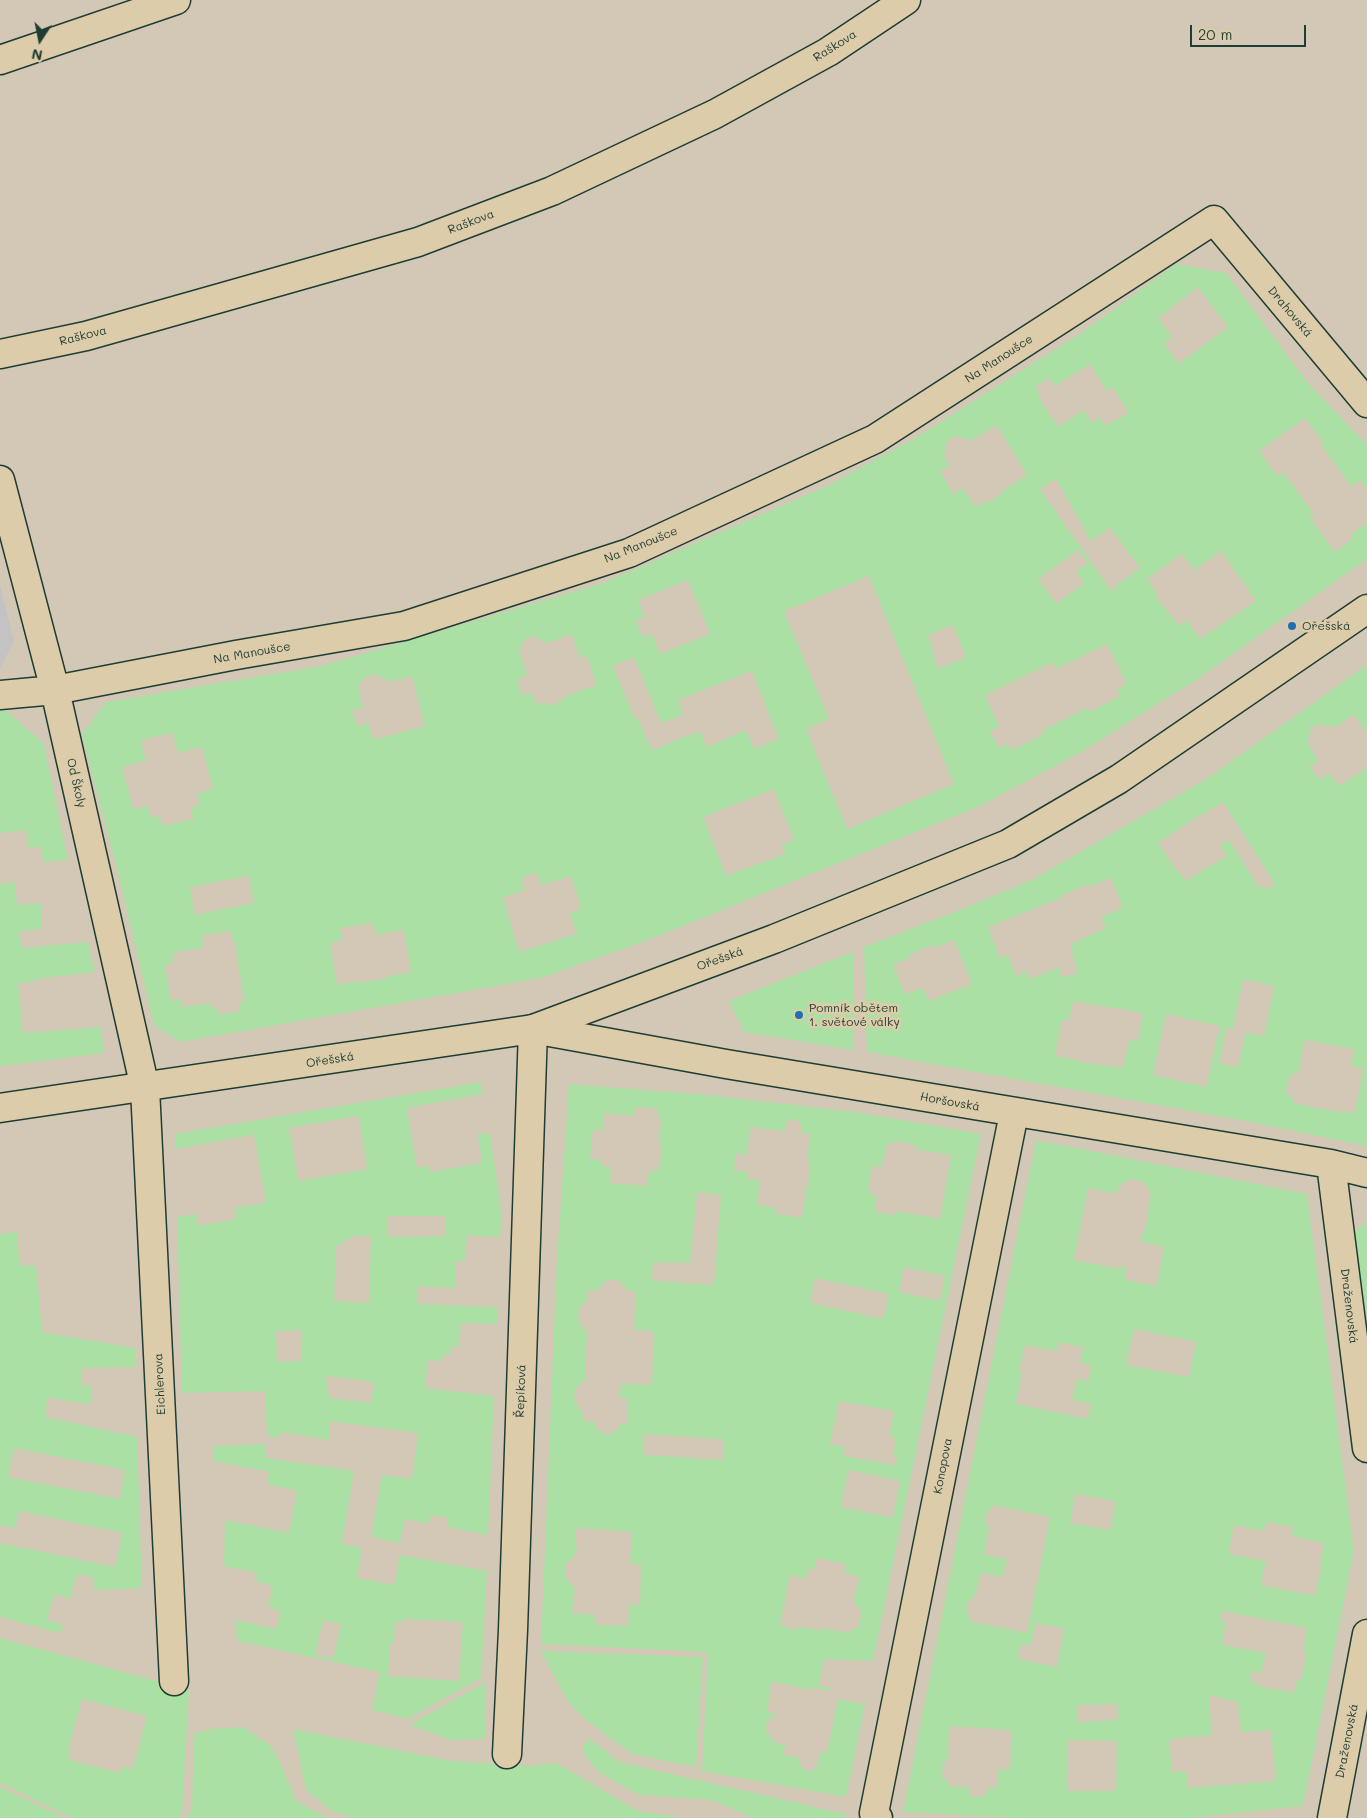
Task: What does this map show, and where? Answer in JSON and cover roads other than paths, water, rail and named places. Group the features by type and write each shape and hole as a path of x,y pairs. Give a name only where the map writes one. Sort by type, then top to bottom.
{"street":[{"path":"0,60 176,0"},
{"name":"Raškova","path":"0,354 86,336 418,242 552,191 715,114 828,52 906,0"},
{"name":"Drahovská","path":"1214,220 1367,403"},
{"name":"Na Manoušce","path":"0,695 55,690 236,655 404,626 629,553 874,439 1214,220"},
{"name":"Od Školy","path":"0,480 55,690 145,1088"},
{"name":"Ořešská","path":"0,1108 533,1029 774,939 1008,844 1119,779 1367,609"},
{"name":"Horšovská","path":"533,1029 1014,1113 1332,1164 1367,1173"},
{"name":"Řepíková","path":"507,1754 514,1630 533,1029"},
{"name":"Eichlerova","path":"145,1088 174,1681"},
{"name":"Konopova","path":"878,1818 874,1813 1014,1113"},
{"name":"Draženovská","path":"1332,1164 1367,1448"},
{"name":"Draženovská","path":"1332,1818 1367,1634"}],"place":[{"name":"Ořešská","path":"1292,626"},
{"name":"Pomník obětem 1. světové války","path":"799,1015"}]}
